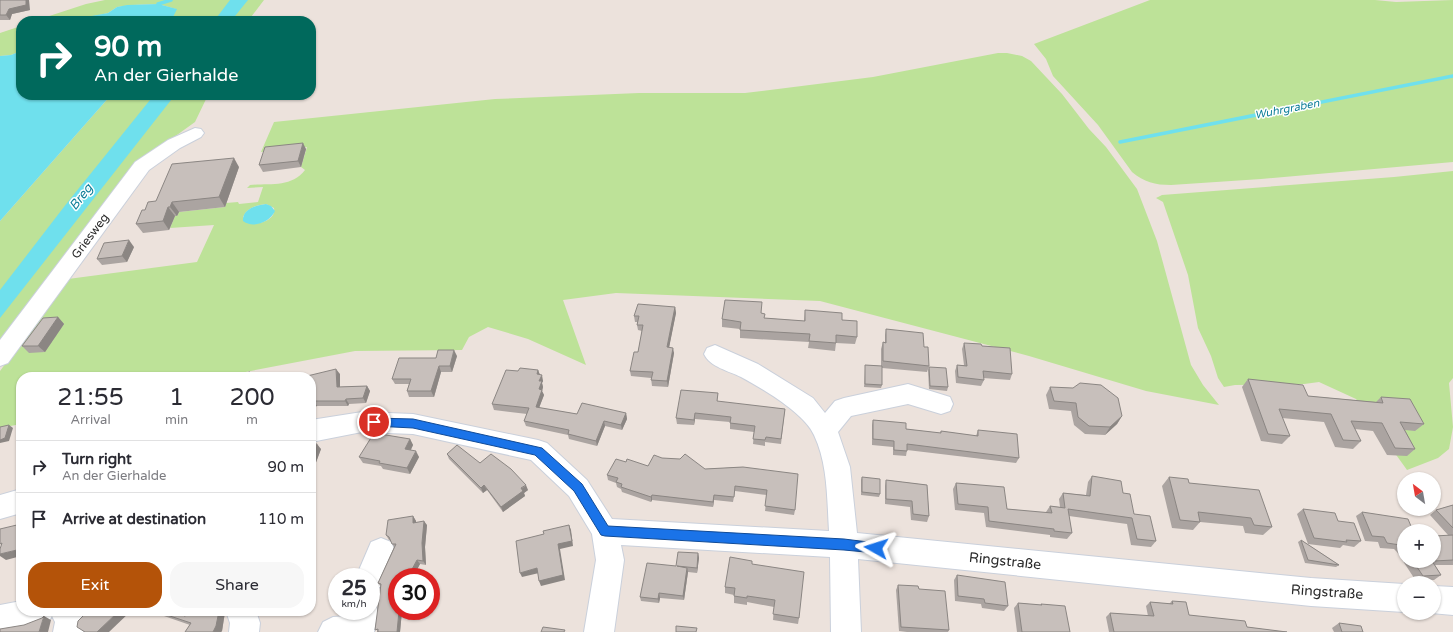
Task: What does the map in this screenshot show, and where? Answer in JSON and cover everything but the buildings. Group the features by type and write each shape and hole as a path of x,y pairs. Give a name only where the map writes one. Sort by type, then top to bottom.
{"street":[{"name":"Griesweg","path":"0,357 142,166 174,144 195,133"},
{"path":"715,354 750,372 804,405 825,430 837,468 844,545 846,632"},
{"path":"825,430 844,408 908,394 941,404"},
{"path":"316,430 362,422 413,424 538,451 578,488 605,531 610,560 599,632"},
{"path":"0,507 16,502"},
{"name":"Ringstraße","path":"605,531 844,545 1311,592 1397,598"},
{"path":"374,568 381,551"},
{"path":"1441,600 1453,601"},
{"path":"0,620 17,616"},
{"path":"68,616 70,622 68,632"},
{"path":"243,616 245,623 244,632"},
{"path":"333,632 361,629 362,620"}],"green space":[{"path":"105,0 264,0 252,16 173,16 176,9 158,4 117,7 108,13 94,16 49,16 86,4"},
{"path":"1150,0 1375,0 1396,2 1453,0 1453,162 1261,179 1171,185 1155,184 1145,181 1132,172 1098,125 1053,76 1046,59 1034,44"},
{"path":"16,28 16,53 0,56 0,33"},
{"path":"998,53 1022,56 1031,61 1062,94 1089,129 1106,147 1137,189 1157,241 1191,365 1203,385 1219,405 1146,391 1029,356 820,301 616,293 563,300 586,365 528,339 488,327 469,337 462,350 355,351 245,372 16,372 16,425 0,428 0,371 68,279 197,262 214,225 170,228 175,216 177,216 179,212 225,207 226,203 238,202 239,204 258,202 263,187 247,188 250,185 280,184 293,180 305,170 301,167 307,147 261,152 274,122 495,99 639,93 745,93 873,77","holes":["266,204 274,208 273,216 259,223 251,224 243,217 249,209 259,205"]},
{"path":"107,100 206,100 195,122 138,163 0,349 0,221"},
{"path":"1453,171 1453,378 1449,383 1453,427 1449,449 1438,458 1407,470 1356,399 1319,382 1304,384 1235,385 1224,387 1218,378 1211,356 1198,328 1188,275 1163,202 1156,198 1162,195"}],"water":[{"path":"230,0 248,0 235,16 218,16"},
{"path":"158,4 177,9 174,16 92,16 108,13 117,7 127,5"},
{"path":"16,53 16,100 107,100 0,221 0,56"},
{"name":"Breg","path":"150,100 171,100 0,318 0,290 67,203"},
{"path":"266,204 271,206 275,211 273,215 265,221 252,224 243,221 245,213 251,208"}],"waterway":[{"path":"158,4 171,0"},
{"name":"Wuhrgraben","path":"1120,142 1453,76"}],"route":[{"path":"374,422 413,424 538,451 578,488 605,531 876,548"}]}
